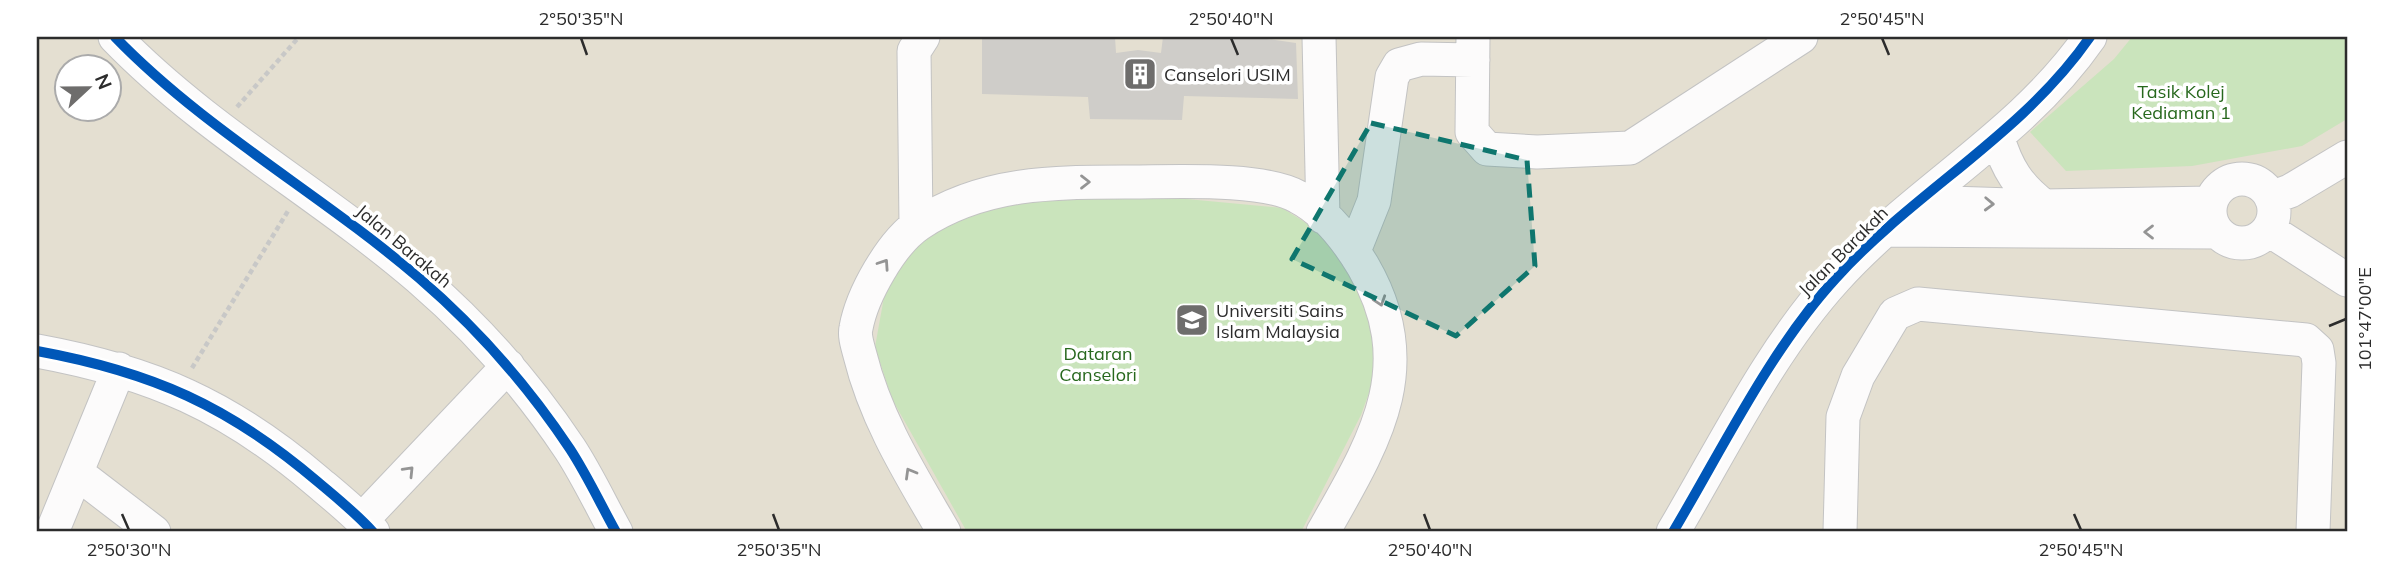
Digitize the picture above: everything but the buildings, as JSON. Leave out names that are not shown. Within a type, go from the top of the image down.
[{"type":"street","name":"Jalan Barakah","points":[[115,37],[143,66],[420,279],[509,366],[570,450],[617,532]]},
{"type":"street","points":[[916,225],[915,51],[923,37]]},
{"type":"street","points":[[1319,37],[1323,217]]},
{"type":"street","points":[[1354,251],[1374,201],[1392,77],[1399,65],[1473,48],[1472,132],[1487,149],[1498,152],[1603,150],[1630,148],[1640,143],[1801,37]]},
{"type":"street","name":"Jalan Barakah","points":[[1673,532],[1800,320],[1838,276],[1885,230],[1998,138],[2076,57],[2090,37]]},
{"type":"street","points":[[1998,138],[2012,176],[2023,190],[2044,206]]},
{"type":"street","points":[[1920,202],[2044,206],[2214,217],[2234,242],[2244,244],[2253,242],[2270,214],[2290,191],[2347,157]]},
{"type":"street","points":[[2214,217],[2220,188],[2235,180],[2252,181],[2270,214],[2347,280]]},
{"type":"street","points":[[944,532],[893,443],[867,385],[855,331],[865,294],[888,258],[916,225],[951,206],[982,194],[1041,182],[1181,182],[1273,188],[1298,196],[1323,217],[1354,251],[1375,287],[1389,330],[1392,360],[1388,399],[1367,455],[1323,532]]},
{"type":"street","points":[[1885,230],[2214,217]]},
{"type":"street","points":[[1840,532],[1843,417],[1847,400],[1895,314],[1918,304],[2305,340],[2317,350],[2319,363],[2313,532]]},
{"type":"street","points":[[37,351],[97,362],[179,390],[243,425],[281,451],[368,526],[509,366]]},
{"type":"street","points":[[52,532],[120,369]]},
{"type":"street","points":[[77,473],[154,532]]},
{"type":"path","points":[[220,127],[299,37]]},
{"type":"path","points":[[179,390],[303,187]]},
{"type":"highlighted area","points":[[1371,123],[1527,160],[1535,266],[1456,336],[1292,259]]},
{"type":"shaded area","name":"Universiti Sains Islam Malaysia","points":[[37,37],[2347,37],[2347,532],[37,532]]},
{"type":"green space","name":"Tasik Kolej Kediaman 1","points":[[2132,37],[2343,37],[2347,40],[2347,119],[2302,146],[2192,166],[2066,171],[2030,132],[2114,59]]},
{"type":"green space","name":"Dataran Canselori","points":[[1144,195],[1282,208],[1316,229],[1346,261],[1378,337],[1374,379],[1361,415],[1301,532],[967,532],[892,399],[875,347],[884,297],[901,261],[926,228],[972,204]]},
{"type":"cycle path","points":[[115,37],[187,102],[381,247],[461,317],[500,358],[554,426],[582,469],[616,532]]},
{"type":"cycle path","points":[[1673,532],[1748,400],[1812,306],[1836,278],[1899,217],[2033,104],[2063,72],[2090,37]]},
{"type":"cycle path","points":[[37,351],[117,370],[153,382],[220,413],[285,455],[347,506],[373,532]]},
{"type":"place","name":"Canselori USIM","points":[[1140,74]]},
{"type":"place","name":"Universiti Sains Islam Malaysia","points":[[1192,320]]}]
